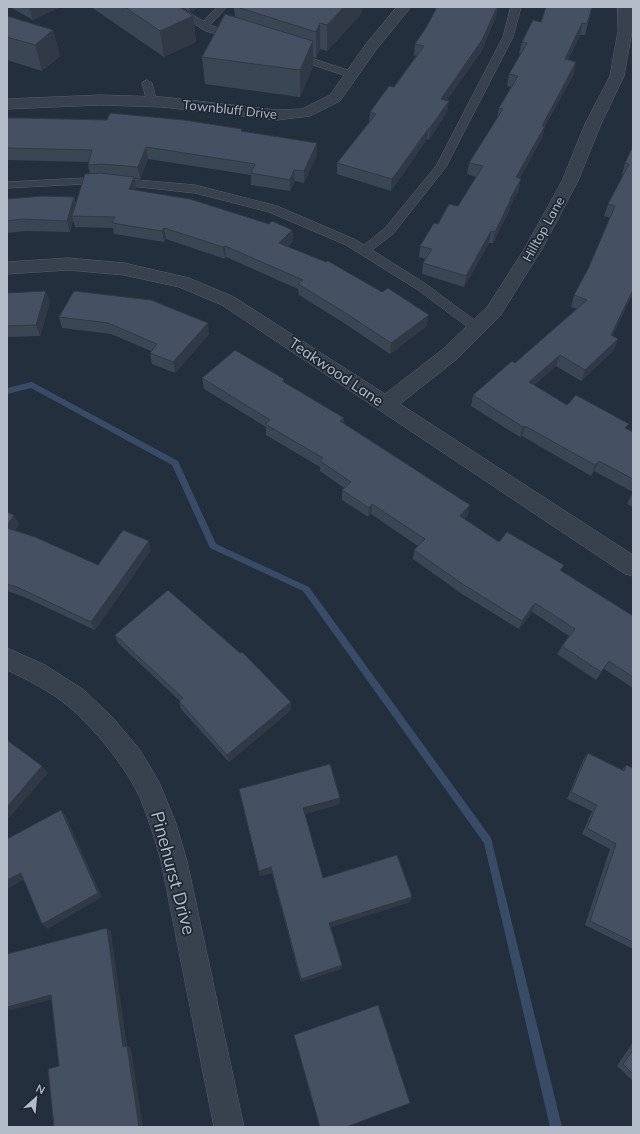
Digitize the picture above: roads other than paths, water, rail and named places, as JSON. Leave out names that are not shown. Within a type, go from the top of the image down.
[{"type":"street","name":"Townbluff Drive","points":[[7,104],[100,100],[216,106],[277,114],[305,113],[335,98],[353,75],[371,47],[404,7]]},
{"type":"street","name":"Hilltop Lane","points":[[385,405],[450,354],[494,311],[532,250],[570,181],[593,124],[617,76],[625,31],[625,7]]},
{"type":"street","name":"Teakwood Lane","points":[[7,268],[68,264],[124,269],[183,282],[228,301],[633,567]]},
{"type":"street","name":"Pinehurst Drive","points":[[7,659],[37,674],[76,698],[105,727],[131,758],[150,791],[162,821],[174,861],[229,1127]]},
{"type":"lane","points":[[172,7],[204,26],[247,41]]},
{"type":"lane","points":[[204,26],[222,7]]},
{"type":"lane","points":[[364,251],[389,232],[441,166],[508,37],[516,7]]},
{"type":"lane","points":[[285,53],[353,75]]},
{"type":"lane","points":[[147,83],[152,102]]},
{"type":"lane","points":[[7,185],[103,180],[195,189],[272,209],[350,242],[422,288],[477,328]]},
{"type":"waterway","points":[[7,391],[32,385],[175,463],[213,546],[306,589],[488,841],[556,1127]]}]
